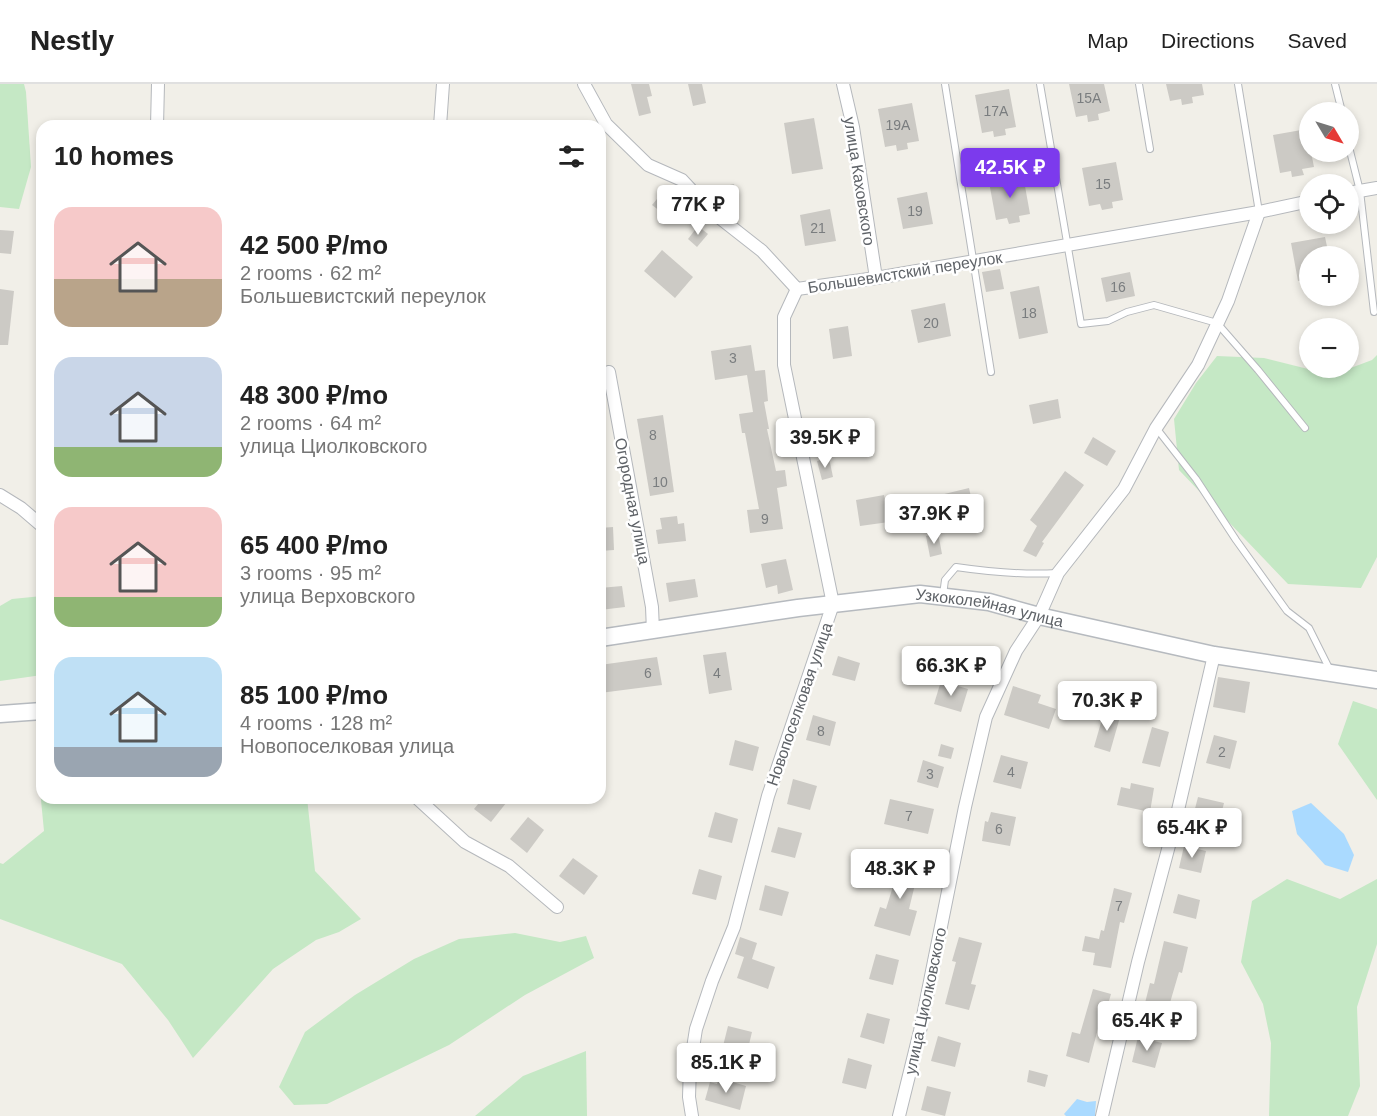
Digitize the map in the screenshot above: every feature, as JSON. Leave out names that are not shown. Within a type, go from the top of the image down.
[{"type":"street","points":[[157,120],[158,84]]},
{"type":"street","points":[[440,120],[443,84]]},
{"type":"street","name":"Большевистский переулок","points":[[584,84],[604,120]]},
{"type":"street","name":"улица Каховского","points":[[843,84],[876,278]]},
{"type":"street","name":"Большевистский переулок","points":[[606,124],[648,165],[682,180],[711,211],[762,251],[796,289],[876,278],[1299,203]]},
{"type":"street","points":[[1359,191],[1377,188]]},
{"type":"street","name":"улица Циолковского","points":[[899,1116],[920,1031],[965,807],[986,717],[1016,651],[1039,616],[1058,573],[1124,489],[1156,428],[1198,365],[1228,301],[1259,212]]},
{"type":"street","name":"Новопоселковая улица","points":[[692,1116],[689,1097],[696,1029],[734,927],[768,796],[833,604],[784,365],[784,317],[796,289]]},
{"type":"street","name":"Огородная улица","points":[[609,372],[652,606],[653,631]]},
{"type":"street","points":[[0,495],[36,521]]},
{"type":"street","name":"Узкоколейная улица","points":[[606,637],[833,604],[920,594],[989,602],[1039,616],[1214,655],[1377,680]]},
{"type":"street","points":[[1102,1116],[1214,655]]},
{"type":"street","points":[[0,714],[36,711]]},
{"type":"street","points":[[424,804],[465,842],[509,866],[557,907]]},
{"type":"lane","points":[[945,84],[991,372]]},
{"type":"lane","points":[[1040,84],[1081,324],[1108,321],[1127,312],[1154,305],[1217,323],[1305,428]]},
{"type":"lane","points":[[1139,84],[1150,149]]},
{"type":"lane","points":[[1238,84],[1259,212]]},
{"type":"lane","points":[[1335,84],[1339,102]]},
{"type":"lane","points":[[1359,222],[1374,312]]},
{"type":"lane","points":[[1156,428],[1196,479],[1287,611],[1309,628],[1332,673]]},
{"type":"lane","points":[[943,597],[945,580],[956,567],[1020,574],[1058,573]]},
{"type":"green space","points":[[0,84],[24,84],[26,92],[31,167],[19,209],[0,207]]},
{"type":"green space","points":[[1377,355],[1377,557],[1361,588],[1288,584],[1179,470],[1174,419],[1196,383],[1217,356],[1264,358],[1299,367],[1299,378],[1359,378],[1359,365],[1372,360]]},
{"type":"green space","points":[[36,597],[36,676],[0,681],[0,606],[12,599]]},
{"type":"green space","points":[[1353,701],[1377,709],[1377,800],[1338,744]]},
{"type":"green space","points":[[41,804],[308,804],[315,871],[361,919],[339,932],[316,940],[273,969],[193,1058],[168,1020],[122,964],[0,919],[0,863],[3,864],[44,831]]},
{"type":"green space","points":[[1287,879],[1340,899],[1377,879],[1377,944],[1357,1007],[1360,1086],[1348,1116],[1269,1116],[1271,1043],[1263,1004],[1241,962],[1252,901]]},
{"type":"green space","points":[[515,933],[560,942],[586,936],[594,958],[525,995],[449,1045],[327,1104],[294,1105],[279,1087],[305,1032],[355,995],[414,959],[459,939]]},
{"type":"green space","points":[[586,1051],[587,1116],[475,1116],[523,1076]]},
{"type":"water","points":[[1311,803],[1344,834],[1354,855],[1348,872],[1325,865],[1297,834],[1292,811]]},
{"type":"water","points":[[1077,1099],[1087,1102],[1096,1101],[1095,1116],[1066,1116],[1064,1114]]},
{"type":"building","points":[[631,84],[649,84],[652,96],[647,97],[651,113],[639,116]]},
{"type":"building","points":[[688,84],[702,84],[706,103],[693,106]]},
{"type":"building","points":[[1069,84],[1104,84],[1110,111],[1098,114],[1099,120],[1088,122],[1087,115],[1076,117]]},
{"type":"building","points":[[1166,84],[1202,84],[1204,95],[1192,97],[1193,103],[1182,105],[1181,99],[1170,101]]},
{"type":"building","points":[[1009,89],[1016,127],[1005,129],[1006,135],[994,137],[993,131],[982,133],[975,95]]},
{"type":"building","points":[[912,103],[919,141],[907,143],[908,149],[897,151],[896,145],[885,147],[878,109]]},
{"type":"building","points":[[814,118],[823,169],[792,174],[784,123]]},
{"type":"building","points":[[1299,130],[1299,162],[1313,162],[1314,167],[1302,169],[1304,174],[1299,176],[1292,177],[1291,171],[1280,173],[1273,135]]},
{"type":"building","points":[[1116,162],[1123,200],[1112,202],[1113,208],[1102,210],[1100,204],[1089,206],[1082,168]]},
{"type":"building","points":[[1023,175],[1030,214],[1019,216],[1020,222],[1009,224],[1007,218],[996,220],[989,182]]},
{"type":"building","points":[[734,184],[737,197],[725,201],[721,187]]},
{"type":"building","points":[[927,192],[933,224],[903,229],[897,198]]},
{"type":"building","points":[[662,193],[678,207],[669,218],[652,205]]},
{"type":"building","points":[[830,209],[836,241],[805,246],[800,215]]},
{"type":"building","points":[[698,226],[708,234],[697,247],[688,239]]},
{"type":"building","points":[[0,230],[14,231],[11,254],[0,253]]},
{"type":"building","points":[[1325,237],[1327,246],[1299,246],[1299,281],[1298,281],[1291,243]]},
{"type":"building","points":[[662,250],[693,277],[675,298],[644,271]]},
{"type":"building","points":[[1000,269],[1004,289],[986,292],[982,272]]},
{"type":"building","points":[[1130,272],[1135,296],[1106,302],[1101,278]]},
{"type":"building","points":[[1039,286],[1048,333],[1019,339],[1010,292]]},
{"type":"building","points":[[0,289],[14,291],[8,345],[0,345]]},
{"type":"building","points":[[945,303],[951,336],[918,343],[911,310]]},
{"type":"building","points":[[848,326],[852,356],[833,359],[829,329]]},
{"type":"building","points":[[751,345],[755,371],[765,370],[768,401],[764,402],[769,429],[767,429],[776,471],[785,470],[787,486],[777,488],[783,529],[750,533],[747,510],[759,509],[745,433],[742,433],[739,414],[753,412],[747,375],[715,380],[711,351]]},
{"type":"building","points":[[1058,399],[1061,418],[1033,424],[1029,405]]},
{"type":"building","points":[[663,415],[674,492],[650,496],[637,419]]},
{"type":"building","points":[[1093,437],[1116,451],[1107,466],[1084,453]]},
{"type":"building","points":[[829,458],[833,477],[822,480],[817,461]]},
{"type":"building","points":[[1065,471],[1084,485],[1042,542],[1044,543],[1036,557],[1023,551],[1037,526],[1030,520]]},
{"type":"building","points":[[969,488],[976,519],[939,528],[932,497]]},
{"type":"building","points":[[884,495],[889,522],[860,526],[856,500]]},
{"type":"building","points":[[677,516],[678,524],[684,523],[686,541],[658,544],[656,530],[662,529],[660,518]]},
{"type":"building","points":[[613,527],[614,550],[606,551],[606,528]]},
{"type":"building","points":[[938,533],[942,554],[930,557],[926,536]]},
{"type":"building","points":[[786,559],[793,590],[778,594],[777,585],[766,588],[761,564]]},
{"type":"building","points":[[695,579],[698,597],[669,602],[666,583]]},
{"type":"building","points":[[622,586],[625,607],[606,609],[606,587]]},
{"type":"building","points":[[726,652],[732,690],[709,694],[703,655]]},
{"type":"building","points":[[838,656],[860,663],[855,681],[832,675]]},
{"type":"building","points":[[657,657],[662,685],[606,692],[606,664]]},
{"type":"building","points":[[1218,677],[1250,682],[1245,713],[1213,707]]},
{"type":"building","points":[[941,681],[968,689],[961,712],[934,704]]},
{"type":"building","points":[[1013,686],[1041,695],[1038,703],[1056,709],[1049,729],[1004,715]]},
{"type":"building","points":[[1104,712],[1120,717],[1110,752],[1094,747]]},
{"type":"building","points":[[813,715],[836,722],[830,746],[806,740]]},
{"type":"building","points":[[1152,727],[1169,732],[1160,767],[1142,763]]},
{"type":"building","points":[[1214,735],[1237,741],[1230,769],[1206,763]]},
{"type":"building","points":[[735,740],[759,747],[753,771],[729,765]]},
{"type":"building","points":[[941,744],[954,748],[951,759],[938,756]]},
{"type":"building","points":[[1001,755],[1028,762],[1021,789],[993,782]]},
{"type":"building","points":[[923,760],[944,767],[938,788],[917,782]]},
{"type":"building","points":[[793,779],[817,786],[810,810],[787,804]]},
{"type":"building","points":[[1131,783],[1154,788],[1150,812],[1117,805],[1121,787],[1130,789]]},
{"type":"building","points":[[1198,797],[1224,803],[1217,830],[1191,824]]},
{"type":"building","points":[[890,799],[934,809],[928,834],[884,824]]},
{"type":"building","points":[[478,804],[505,804],[491,822],[474,809]]},
{"type":"building","points":[[715,812],[738,819],[732,843],[708,837]]},
{"type":"building","points":[[991,812],[1016,817],[1010,846],[982,841],[985,821],[988,822]]},
{"type":"building","points":[[528,817],[544,830],[527,853],[510,839]]},
{"type":"building","points":[[778,827],[802,833],[795,858],[771,852]]},
{"type":"building","points":[[1184,846],[1206,851],[1201,873],[1179,868]]},
{"type":"building","points":[[573,858],[598,876],[584,895],[559,876]]},
{"type":"building","points":[[897,858],[920,864],[909,909],[917,911],[910,936],[874,926],[880,907],[886,909],[894,883],[890,882]]},
{"type":"building","points":[[699,869],[722,876],[716,900],[692,894]]},
{"type":"building","points":[[765,885],[789,892],[782,916],[759,910]]},
{"type":"building","points":[[1114,888],[1132,893],[1124,923],[1120,922],[1111,968],[1093,965],[1095,953],[1082,951],[1085,936],[1099,939],[1101,930],[1104,931]]},
{"type":"building","points":[[1178,894],[1200,900],[1196,919],[1173,913]]},
{"type":"building","points":[[740,937],[757,943],[752,959],[775,967],[768,989],[737,978],[744,957],[735,954]]},
{"type":"building","points":[[959,937],[982,943],[971,984],[976,985],[969,1010],[945,1004],[956,962],[952,961]]},
{"type":"building","points":[[1164,941],[1188,947],[1182,973],[1179,972],[1167,1013],[1144,1007],[1150,983],[1154,984]]},
{"type":"building","points":[[876,954],[899,960],[893,985],[869,979]]},
{"type":"building","points":[[1093,989],[1111,994],[1104,1018],[1101,1017],[1089,1063],[1066,1056],[1072,1032],[1080,1034]]},
{"type":"building","points":[[867,1013],[890,1019],[884,1044],[860,1037]]},
{"type":"building","points":[[728,1026],[752,1032],[746,1057],[722,1050]]},
{"type":"building","points":[[938,1036],[961,1043],[955,1067],[931,1061]]},
{"type":"building","points":[[1138,1037],[1162,1043],[1155,1068],[1132,1062]]},
{"type":"building","points":[[848,1058],[872,1065],[866,1089],[842,1083]]},
{"type":"building","points":[[1029,1070],[1048,1075],[1045,1087],[1027,1082]]},
{"type":"building","points":[[719,1078],[746,1086],[740,1110],[705,1100],[710,1082],[717,1084]]},
{"type":"building","points":[[927,1086],[951,1092],[945,1116],[921,1110]]}]
